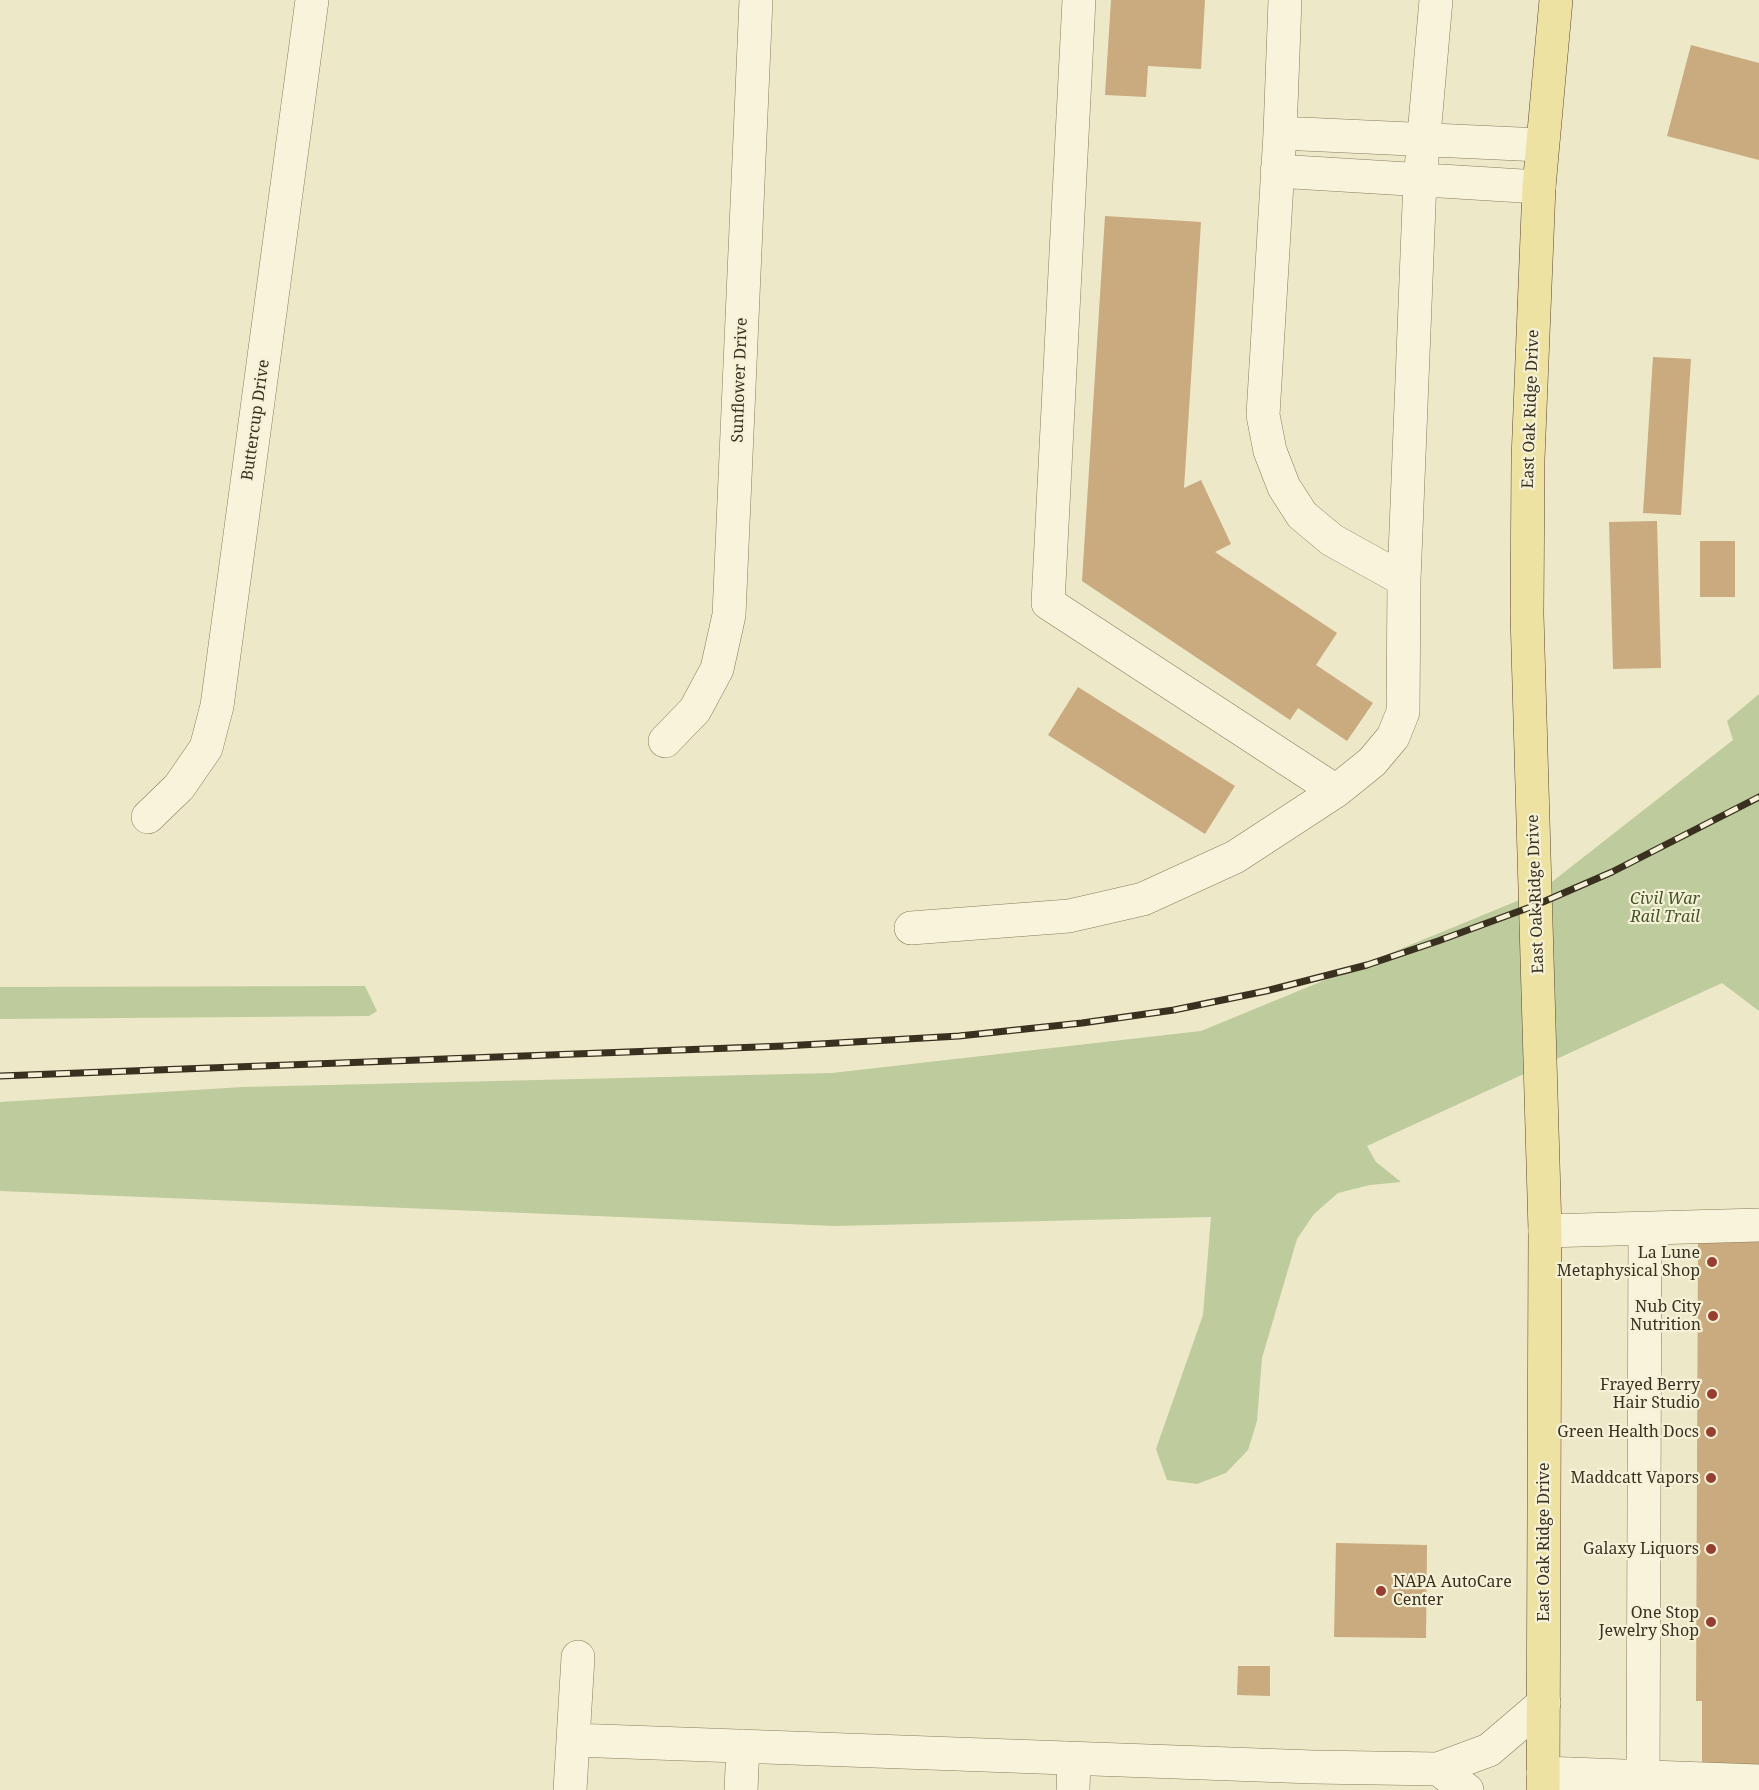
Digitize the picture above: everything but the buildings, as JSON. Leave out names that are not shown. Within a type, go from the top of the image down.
[{"type":"main road","name":"East Oak Ridge Drive","points":[[1543,1782],[1545,1231],[1527,615],[1528,459],[1541,145],[1556,0]]},
{"type":"street","name":"Buttercup Drive","points":[[148,817],[179,787],[206,748],[217,706],[312,0]]},
{"type":"street","name":"Sunflower Drive","points":[[664,741],[695,710],[717,669],[729,615],[756,0]]},
{"type":"street","points":[[1079,0],[1048,603],[1336,791]]},
{"type":"street","points":[[1285,0],[1280,133],[1263,414],[1269,451],[1284,486],[1302,515],[1332,540],[1404,580]]},
{"type":"street","points":[[911,928],[1069,916],[1143,899],[1235,857],[1336,791],[1372,762],[1393,737],[1403,712],[1404,580],[1420,180],[1436,0]]},
{"type":"street","points":[[1280,133],[1541,145]]},
{"type":"street","points":[[1277,171],[1539,187]]},
{"type":"street","points":[[1545,1231],[1759,1225]]},
{"type":"street","points":[[1643,1784],[1645,1229]]},
{"type":"street","points":[[570,1790],[578,1657]]},
{"type":"street","points":[[573,1740],[743,1746],[1074,1774],[1312,1767],[1438,1769],[1489,1750],[1544,1703]]},
{"type":"street","points":[[741,1790],[743,1746]]},
{"type":"street","points":[[1438,1769],[1467,1790]]},
{"type":"street","points":[[1543,1782],[1643,1784],[1759,1781]]},
{"type":"green space","name":"Civil War Rail Trail","points":[[1759,694],[1759,1011],[1722,983],[1367,1146],[1376,1162],[1401,1182],[1370,1185],[1338,1193],[1314,1214],[1297,1239],[1262,1358],[1257,1421],[1248,1450],[1226,1473],[1197,1484],[1167,1480],[1156,1449],[1203,1315],[1211,1217],[835,1226],[0,1191],[0,1102],[243,1087],[832,1073],[1201,1031],[1539,892],[1733,740],[1727,721]]},
{"type":"green space","points":[[365,986],[377,1011],[369,1016],[0,1019],[0,987]]},
{"type":"railway","points":[[0,1076],[784,1046],[959,1036],[1082,1023],[1174,1010],[1266,991],[1367,965],[1438,941],[1536,905],[1612,872],[1759,797]]},
{"type":"place","name":"La Lune Metaphysical Shop","points":[[1712,1262]]},
{"type":"place","name":"Nub City Nutrition","points":[[1713,1316]]},
{"type":"place","name":"Frayed Berry Hair Studio","points":[[1712,1394]]},
{"type":"place","name":"Green Health Docs","points":[[1711,1432]]},
{"type":"place","name":"Maddcatt Vapors","points":[[1711,1478]]},
{"type":"place","name":"Galaxy Liquors","points":[[1711,1549]]},
{"type":"place","name":"NAPA AutoCare Center","points":[[1381,1591]]},
{"type":"place","name":"One Stop Jewelry Shop","points":[[1711,1622]]}]
